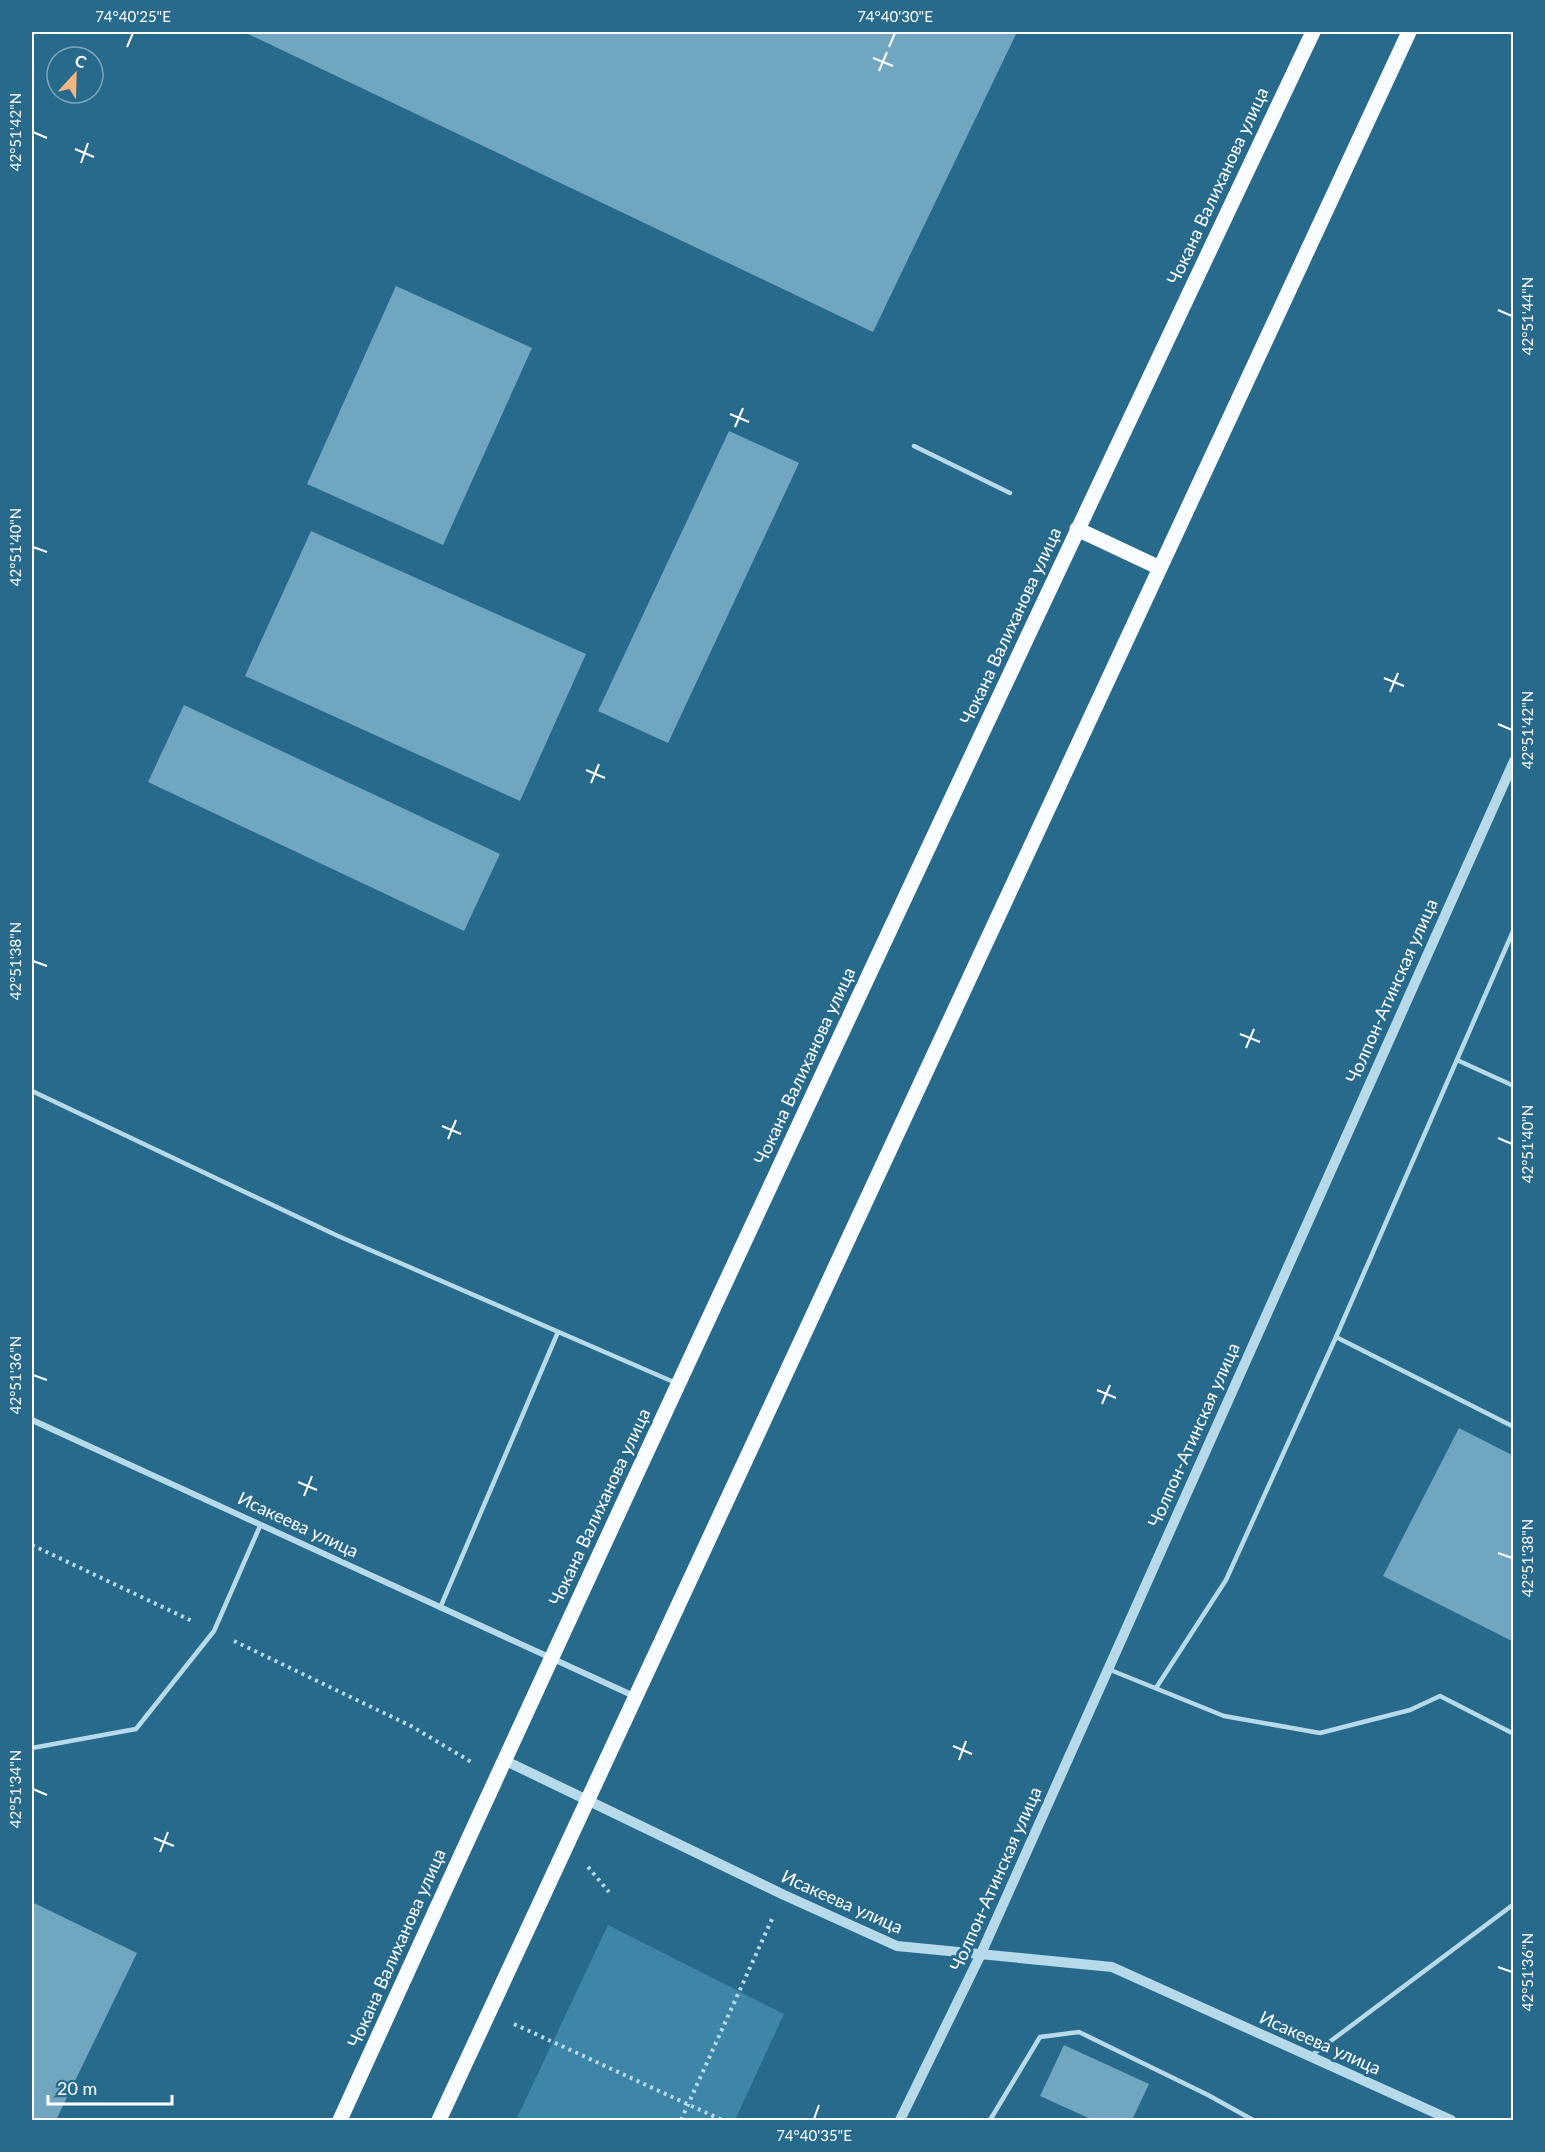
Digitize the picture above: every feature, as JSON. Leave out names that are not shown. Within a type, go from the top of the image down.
[{"type":"main road","name":"Чокана Валиханова улица","points":[[340,2121],[496,1777],[1077,529],[1313,32]]},
{"type":"main road","points":[[439,2121],[1409,32]]},
{"type":"main road","points":[[1077,529],[1160,568]]},
{"type":"street","name":"Чолпон-Атинская улица","points":[[900,2121],[980,1956],[1514,761]]},
{"type":"street","name":"Исакеева улица","points":[[32,1420],[636,1697]]},
{"type":"street","name":"Исакеева улица","points":[[504,1760],[783,1895],[897,1946],[980,1956],[1112,1967],[1450,2121]]},
{"type":"lane","points":[[914,446],[1010,493]]},
{"type":"lane","points":[[1156,1688],[1226,1580],[1336,1338],[1514,929]]},
{"type":"lane","points":[[1456,1060],[1514,1086]]},
{"type":"lane","points":[[32,1091],[338,1236],[679,1384]]},
{"type":"lane","points":[[440,1609],[558,1332]]},
{"type":"lane","points":[[1336,1338],[1514,1427]]},
{"type":"lane","points":[[32,1748],[136,1729],[214,1631],[260,1526]]},
{"type":"lane","points":[[1108,1669],[1224,1716],[1320,1733],[1410,1710],[1440,1696],[1514,1734]]},
{"type":"lane","points":[[1310,2057],[1514,1904]]},
{"type":"lane","points":[[990,2121],[1040,2037],[1078,2032],[1208,2095],[1253,2121]]},
{"type":"path","points":[[32,1545],[411,1726],[496,1777]]},
{"type":"path","points":[[568,1843],[609,1892]]},
{"type":"path","points":[[681,2121],[783,1895]]},
{"type":"path","points":[[489,2012],[722,2121]]},
{"type":"shaded area","points":[[608,1925],[784,2014],[735,2120],[516,2120]]},
{"type":"building","points":[[244,32],[1017,32],[873,332]]},
{"type":"building","points":[[396,286],[532,348],[443,545],[307,484]]},
{"type":"building","points":[[729,431],[799,463],[668,743],[598,711]]},
{"type":"building","points":[[311,531],[586,654],[520,801],[245,676]]},
{"type":"building","points":[[184,705],[500,854],[464,931],[148,782]]},
{"type":"building","points":[[1459,1428],[1514,1456],[1514,1642],[1383,1576]]},
{"type":"building","points":[[32,1902],[137,1953],[56,2120],[32,2120]]},
{"type":"building","points":[[1064,2045],[1149,2084],[1132,2120],[1093,2120],[1040,2096]]}]
